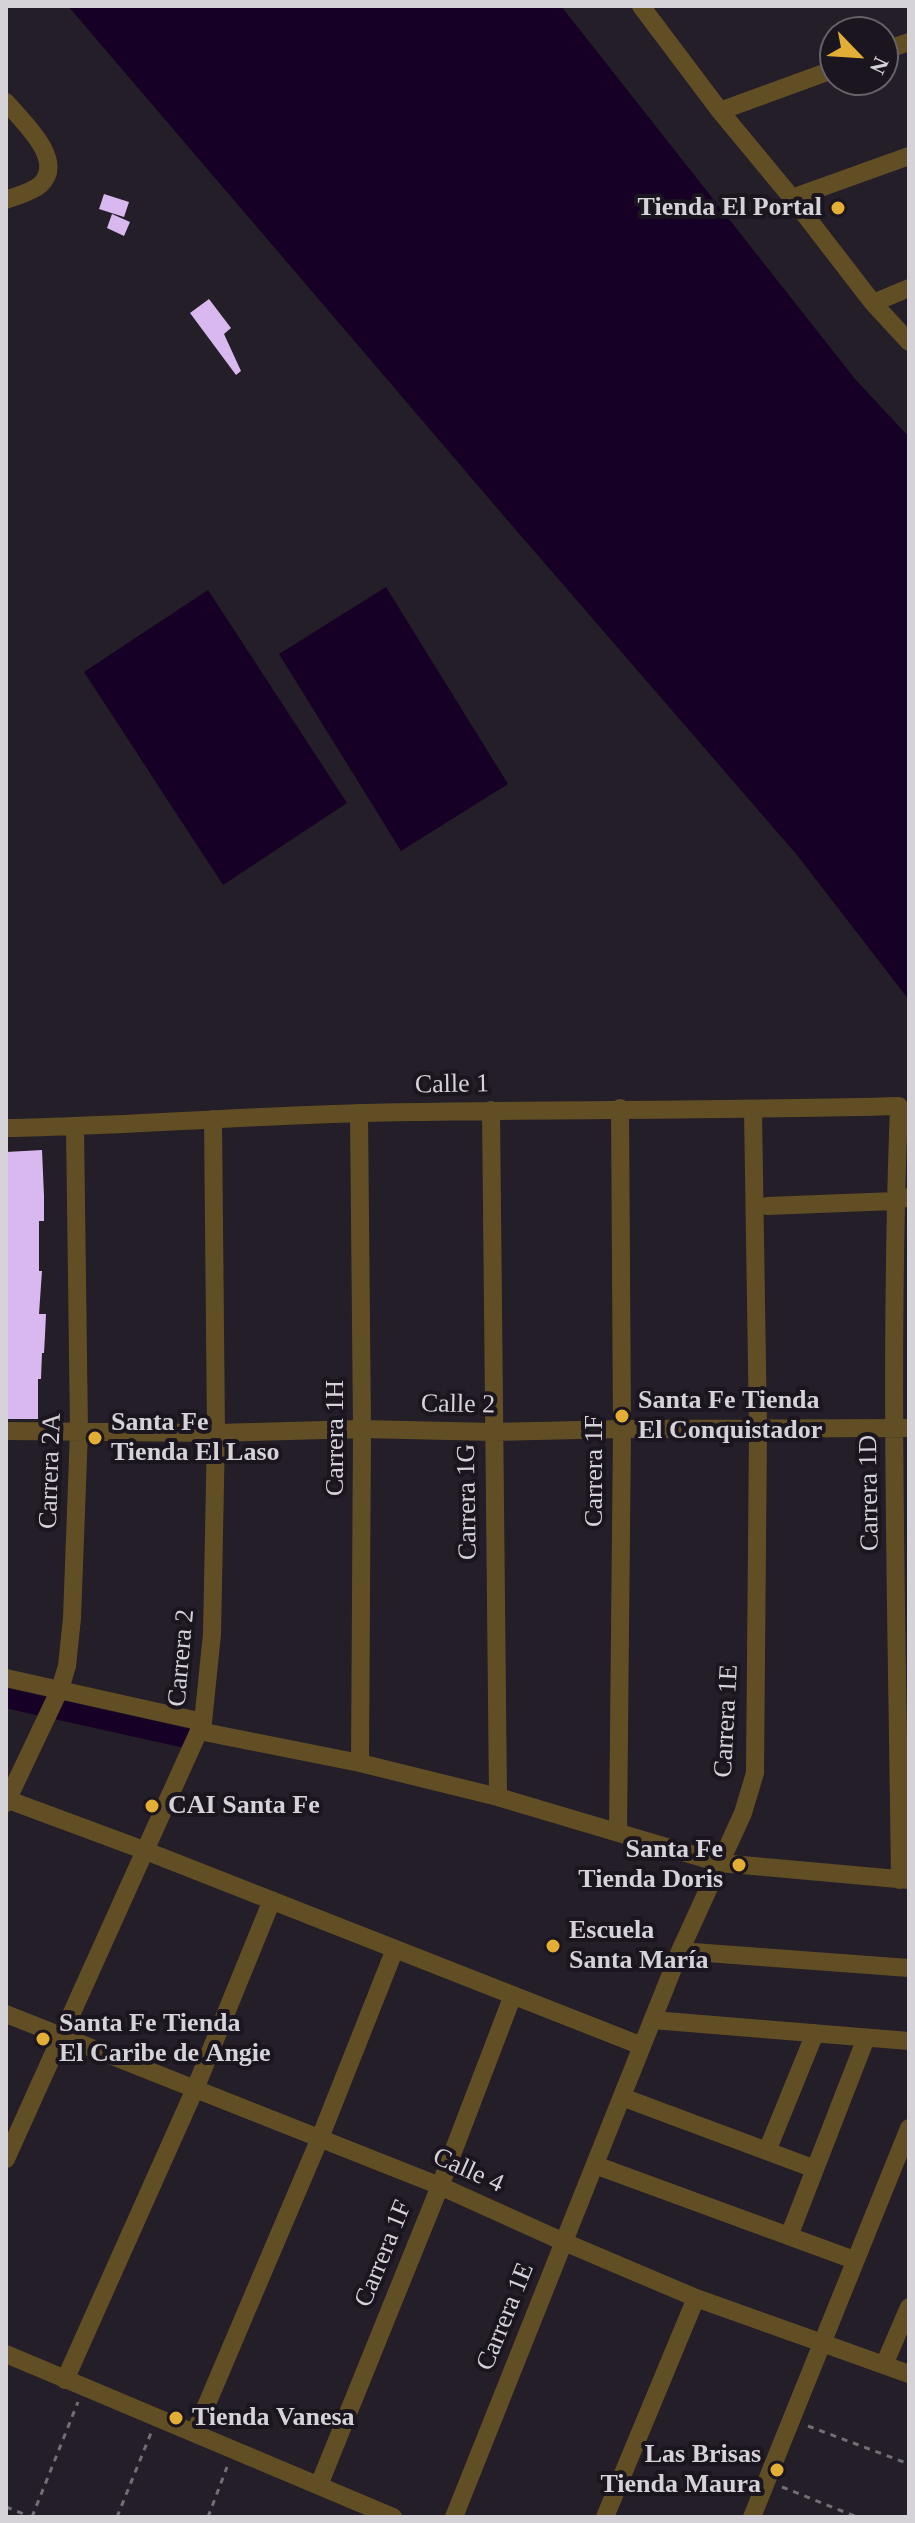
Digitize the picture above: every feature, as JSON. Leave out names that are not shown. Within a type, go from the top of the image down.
[{"type":"street","points":[[641,6],[873,303],[909,342]]},
{"type":"street","points":[[720,111],[819,75]]},
{"type":"street","points":[[6,102],[48,155],[49,171],[40,185],[6,200]]},
{"type":"street","points":[[792,198],[909,156]]},
{"type":"street","points":[[873,303],[909,288]]},
{"type":"street","name":"Calle 1","points":[[6,1128],[359,1113],[899,1106]]},
{"type":"street","name":"Carrera 1D","points":[[899,1106],[904,1880]]},
{"type":"street","name":"Carrera 1F","points":[[618,1833],[622,1429],[620,1108]]},
{"type":"street","name":"Carrera 1G","points":[[491,1110],[498,1797]]},
{"type":"street","name":"Carrera 1E","points":[[454,2517],[680,1951],[743,1813],[755,1773],[758,1430],[753,1110]]},
{"type":"street","name":"Carrera 1H","points":[[359,1113],[362,1429],[360,1763]]},
{"type":"street","name":"Carrera 2","points":[[6,2159],[199,1733],[212,1634],[216,1433],[213,1119]]},
{"type":"street","name":"Carrera 2A","points":[[7,1801],[58,1692],[67,1666],[72,1618],[79,1431],[75,1127]]},
{"type":"street","points":[[767,1206],[902,1199]]},
{"type":"street","name":"Calle 2","points":[[6,1431],[216,1433],[362,1429],[493,1432],[902,1428]]},
{"type":"street","points":[[6,1678],[199,1733],[360,1763],[498,1797],[720,1863],[904,1880]]},
{"type":"street","points":[[7,1801],[146,1851],[642,2046]]},
{"type":"street","points":[[65,2380],[195,2089],[272,1900]]},
{"type":"street","points":[[195,2432],[320,2138],[395,1949]]},
{"type":"street","points":[[680,1951],[909,1968]]},
{"type":"street","name":"Carrera 1F","points":[[319,2485],[440,2186],[513,1995]]},
{"type":"street","name":"Calle 4","points":[[6,2014],[440,2186],[696,2298],[909,2374]]},
{"type":"street","points":[[653,2020],[909,2041]]},
{"type":"street","points":[[767,2151],[815,2033]]},
{"type":"street","points":[[789,2236],[866,2038]]},
{"type":"street","points":[[622,2097],[815,2169]]},
{"type":"street","points":[[752,2517],[909,2128]]},
{"type":"street","points":[[595,2165],[854,2260]]},
{"type":"street","points":[[605,2517],[696,2298]]},
{"type":"street","points":[[884,2365],[909,2307]]},
{"type":"street","points":[[6,2354],[393,2517]]},
{"type":"path","points":[[6,2507],[32,2517],[84,2387]]},
{"type":"path","points":[[117,2517],[156,2418]]},
{"type":"path","points":[[790,2420],[909,2464]]},
{"type":"path","points":[[208,2517],[235,2449]]},
{"type":"path","points":[[766,2480],[857,2517]]},
{"type":"shaded area","points":[[68,6],[561,6],[855,379],[909,437],[909,1000],[797,855]]},
{"type":"shaded area","points":[[386,587],[508,784],[401,851],[279,654]]},
{"type":"shaded area","points":[[208,590],[347,803],[223,885],[84,672]]},
{"type":"building","points":[[104,194],[129,202],[124,217],[99,209]]},
{"type":"building","points":[[112,214],[130,222],[124,236],[107,228]]},
{"type":"building","points":[[209,299],[231,328],[224,334],[241,371],[236,375],[190,313]]},
{"type":"building","points":[[42,1150],[44,1221],[39,1221],[39,1271],[42,1271],[39,1314],[46,1314],[41,1379],[38,1379],[38,1419],[6,1419],[6,1152]]},
{"type":"waterway","points":[[6,1698],[190,1739]]},
{"type":"place","name":"Tienda El Portal","points":[[838,208]]},
{"type":"place","name":"Santa Fe Tienda El Conquistador","points":[[622,1416]]},
{"type":"place","name":"Santa Fe Tienda El Laso","points":[[95,1438]]},
{"type":"place","name":"CAI Santa Fe","points":[[152,1806]]},
{"type":"place","name":"Santa Fe Tienda Doris","points":[[739,1865]]},
{"type":"place","name":"Escuela Santa María","points":[[553,1946]]},
{"type":"place","name":"Santa Fe Tienda El Caribe de Angie","points":[[43,2039]]},
{"type":"place","name":"Tienda Vanesa","points":[[176,2418]]},
{"type":"place","name":"Las Brisas Tienda Maura","points":[[777,2470]]}]
